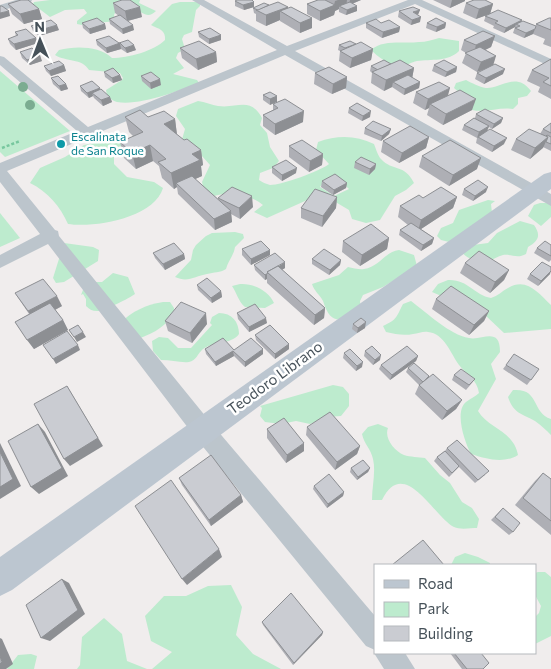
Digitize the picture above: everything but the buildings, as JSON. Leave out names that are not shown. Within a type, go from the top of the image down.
[{"type":"main road","name":"Teodoro Librano","points":[[0,578],[203,430],[545,191]]},
{"type":"street","points":[[0,8],[24,0]]},
{"type":"street","points":[[197,0],[545,191]]},
{"type":"street","points":[[0,168],[287,50],[415,0],[551,63]]},
{"type":"street","points":[[0,59],[87,133]]},
{"type":"street","points":[[0,172],[203,430],[374,636]]},
{"type":"street","points":[[0,262],[52,236]]},
{"type":"street","points":[[389,654],[401,669]]},
{"type":"green space","points":[[50,0],[140,0],[139,3],[156,11],[153,14],[147,15],[133,9],[116,11],[114,15],[115,21],[82,25],[77,24],[77,21],[87,13],[84,9],[65,10],[50,17],[33,4],[34,2]]},
{"type":"green space","points":[[200,2],[200,6],[196,10],[192,32],[184,35],[182,39],[185,49],[178,53],[176,58],[184,68],[173,74],[197,80],[199,83],[148,100],[126,103],[117,102],[107,96],[106,90],[122,80],[123,78],[120,73],[89,70],[78,62],[55,55],[59,50],[73,48],[94,49],[112,58],[148,51],[165,40],[163,32],[151,25],[172,4]]},
{"type":"green space","points":[[439,38],[459,41],[459,51],[450,57],[417,61],[401,66],[387,62],[371,50],[381,44],[422,42]]},
{"type":"green space","points":[[0,71],[70,131],[5,157],[0,152]]},
{"type":"green space","points":[[466,80],[486,88],[492,88],[509,82],[520,82],[531,91],[527,96],[518,98],[518,104],[513,109],[472,110],[467,99],[454,88],[456,83]]},
{"type":"green space","points":[[198,101],[218,106],[248,105],[253,107],[262,118],[260,125],[267,133],[270,147],[279,161],[273,168],[260,173],[259,180],[269,185],[310,174],[329,164],[316,150],[318,142],[346,137],[374,144],[378,154],[385,163],[402,170],[414,183],[395,196],[380,220],[366,223],[352,219],[349,210],[327,197],[314,197],[267,218],[254,212],[263,205],[252,198],[240,194],[214,196],[204,190],[202,182],[210,165],[193,146],[181,143],[185,129],[176,116],[178,109]],"holes":[[[340,181],[349,189],[334,196],[320,187],[323,183]]]},
{"type":"green space","points":[[111,140],[123,142],[123,150],[114,156],[114,164],[127,177],[154,182],[163,188],[148,207],[136,214],[108,222],[79,225],[68,224],[53,200],[30,183],[40,168],[65,157],[84,145]]},
{"type":"green space","points":[[488,200],[495,201],[491,204],[492,213],[449,242],[441,240],[437,236],[441,228],[453,223],[459,210]]},
{"type":"green space","points":[[551,203],[551,217],[541,226],[528,216],[534,205]]},
{"type":"green space","points":[[0,213],[20,238],[0,247]]},
{"type":"green space","points":[[520,221],[534,225],[538,232],[537,240],[528,247],[526,254],[517,256],[503,255],[481,261],[470,259],[462,252],[473,245],[488,243],[497,233]]},
{"type":"green space","points":[[235,232],[243,234],[244,238],[235,247],[226,269],[188,279],[175,277],[191,260],[196,245],[206,236],[212,233]]},
{"type":"green space","points":[[64,243],[93,247],[99,250],[98,261],[64,282],[56,283],[53,278]]},
{"type":"green space","points":[[399,250],[414,255],[417,266],[383,287],[363,295],[360,301],[361,313],[342,319],[333,318],[329,315],[312,284],[339,275],[348,267],[369,268],[390,253]]},
{"type":"green space","points":[[113,273],[128,277],[135,294],[104,309],[94,311],[89,309],[86,306],[86,299],[83,294],[81,295],[86,282],[102,282]]},
{"type":"green space","points":[[448,280],[455,280],[466,284],[480,294],[491,298],[515,285],[527,285],[537,291],[551,305],[551,329],[504,333],[485,315],[432,292],[438,284]]},
{"type":"green space","points":[[240,284],[250,285],[264,291],[274,303],[265,308],[245,307],[232,286]]},
{"type":"green space","points":[[411,301],[446,328],[462,336],[474,338],[489,336],[497,339],[500,352],[491,364],[496,379],[478,411],[488,422],[512,441],[518,455],[501,460],[471,454],[462,428],[461,413],[466,402],[479,393],[478,388],[459,365],[443,340],[434,333],[428,332],[406,335],[386,332],[383,326],[398,315],[403,304]]},
{"type":"green space","points":[[163,302],[170,302],[174,308],[174,314],[156,331],[132,341],[120,323],[140,309]]},
{"type":"green space","points":[[219,313],[231,316],[238,326],[239,334],[232,340],[203,349],[189,362],[161,360],[153,351],[152,341],[159,337],[168,338],[178,348],[191,348],[212,325],[210,323],[212,317]]},
{"type":"green space","points":[[333,385],[343,387],[349,394],[349,406],[341,416],[327,417],[310,424],[296,421],[281,424],[265,422],[260,416],[262,408],[260,406]]},
{"type":"green space","points":[[513,390],[522,390],[532,396],[540,411],[551,419],[551,435],[537,423],[512,407],[508,397]]},
{"type":"green space","points":[[378,424],[388,428],[387,436],[391,444],[400,453],[406,456],[425,458],[450,483],[462,502],[472,508],[479,519],[477,528],[462,529],[454,527],[419,493],[409,486],[400,484],[391,488],[382,500],[372,500],[374,464],[362,434],[368,427]]},
{"type":"green space","points":[[465,553],[478,557],[490,564],[452,564],[455,557]]},
{"type":"green space","points":[[545,572],[551,577],[551,636],[536,644],[536,616],[541,606],[536,597],[536,573]]},
{"type":"green space","points":[[231,585],[242,607],[236,635],[253,654],[281,669],[152,669],[172,652],[151,641],[145,616],[164,596],[186,596],[208,586]]},
{"type":"green space","points":[[104,618],[122,634],[127,661],[147,669],[77,669],[80,665],[82,637]]},
{"type":"green space","points":[[31,654],[37,656],[34,669],[7,669],[18,655]]},
{"type":"place","name":"Escalinata de San Roque","points":[[61,144]]}]
